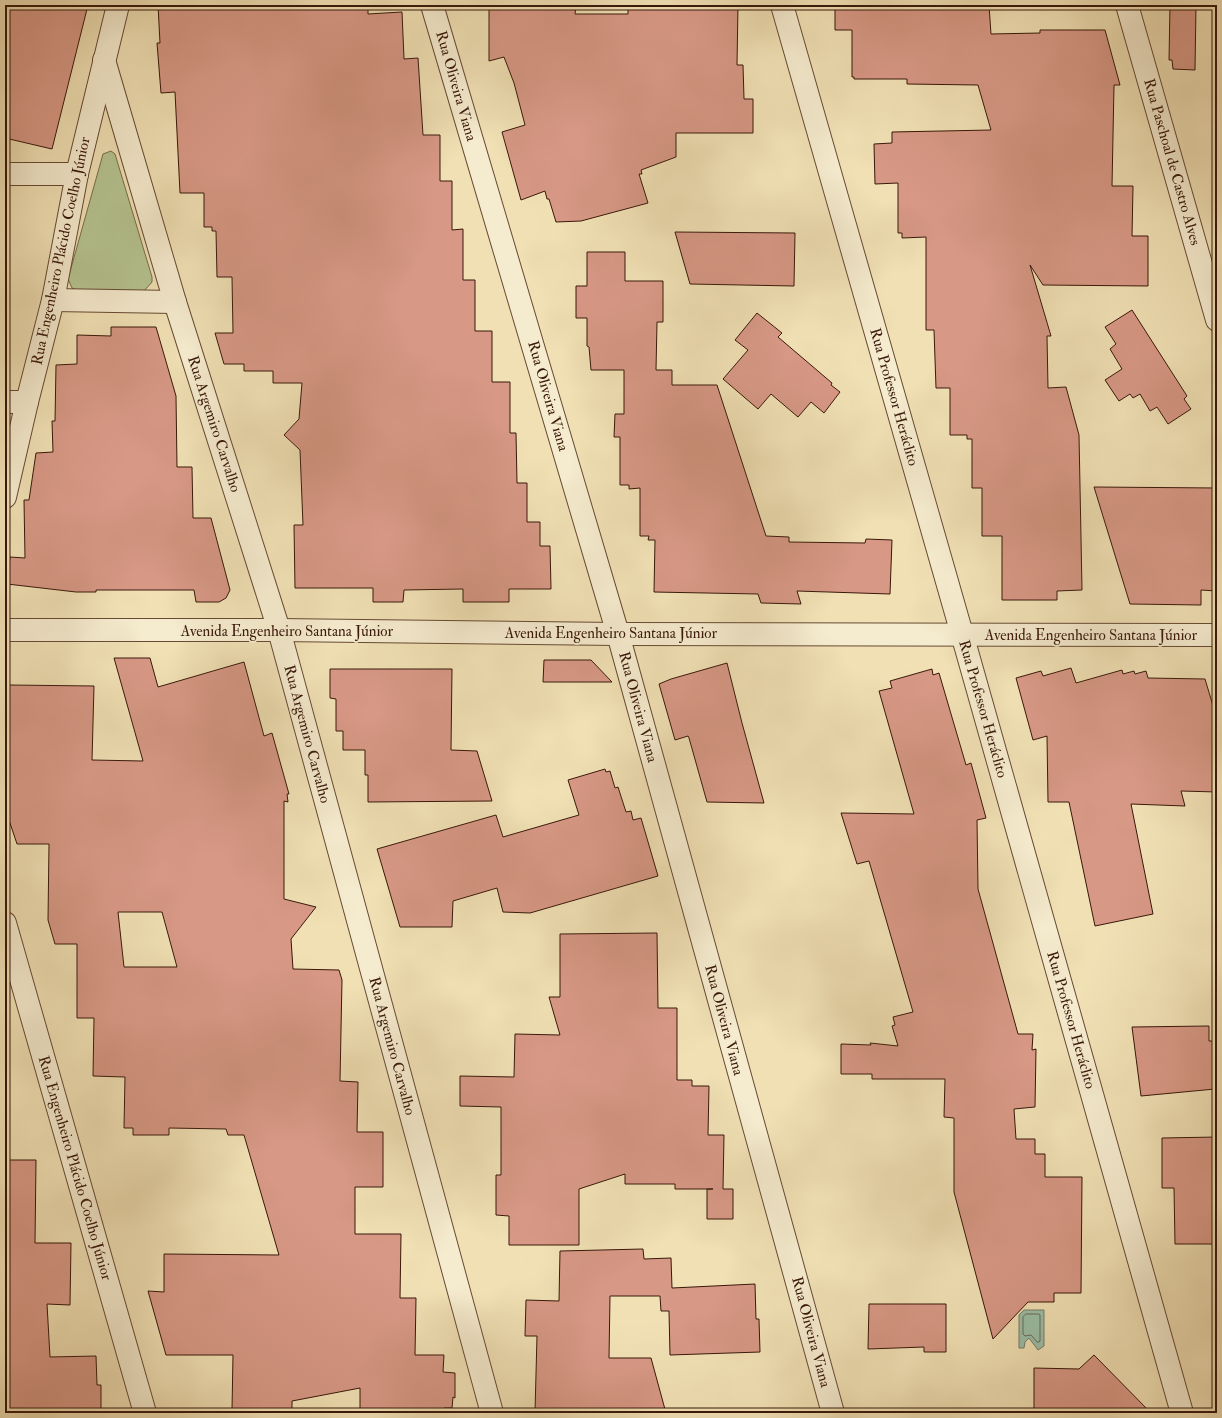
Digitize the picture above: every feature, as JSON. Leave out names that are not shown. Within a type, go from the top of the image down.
[{"type":"street","name":"Rua Engenheiro Plácido Coelho Júnior","points":[[5,497],[26,402],[53,300],[77,174],[118,5]]},
{"type":"street","name":"Rua Oliveira Viana","points":[[432,5],[618,634],[833,1413]]},
{"type":"street","name":"Rua Professor Heráclito","points":[[782,5],[962,634],[1182,1413]]},
{"type":"street","name":"Rua Paschoal de Castro Alves","points":[[1127,5],[1217,320]]},
{"type":"street","name":"Rua Argemiro Carvalho","points":[[104,60],[175,302],[279,630],[492,1413]]},
{"type":"street","points":[[5,174],[77,174]]},
{"type":"street","points":[[53,300],[175,302]]},
{"type":"street","points":[[5,402],[26,402]]},
{"type":"street","name":"Avenida Engenheiro Santana Júnior","points":[[5,630],[279,630],[618,634],[1217,635]]},
{"type":"street","name":"Rua Engenheiro Plácido Coelho Júnior","points":[[5,923],[145,1413]]},
{"type":"shaded area","points":[[111,151],[115,154],[152,277],[152,282],[144,291],[78,291],[72,288],[68,279],[103,154]]},
{"type":"water","points":[[1024,1310],[1044,1310],[1044,1346],[1038,1350],[1029,1338],[1025,1342],[1024,1348],[1019,1348],[1019,1315]]},
{"type":"building","points":[[5,5],[88,5],[52,149],[5,138]]},
{"type":"building","points":[[158,5],[368,5],[368,14],[402,12],[404,59],[418,58],[423,135],[440,135],[440,181],[452,181],[452,230],[463,229],[463,280],[475,280],[475,331],[492,331],[492,382],[510,382],[510,433],[516,433],[517,483],[527,483],[527,522],[540,522],[540,546],[550,546],[551,589],[509,589],[509,602],[463,602],[463,589],[404,590],[403,602],[373,602],[373,588],[295,588],[294,525],[303,525],[300,450],[284,435],[299,419],[302,383],[273,383],[273,371],[244,371],[244,364],[224,364],[215,333],[233,333],[232,277],[217,277],[216,231],[212,231],[212,227],[204,227],[204,193],[180,193],[175,92],[161,93],[157,43],[160,43]]},
{"type":"building","points":[[489,5],[576,5],[575,14],[628,14],[628,5],[738,5],[737,65],[743,65],[744,99],[753,99],[753,133],[676,133],[676,157],[641,170],[642,174],[639,174],[648,203],[581,221],[556,222],[545,191],[521,200],[502,132],[525,125],[514,83],[504,57],[489,61]]},
{"type":"building","points":[[835,5],[989,5],[991,34],[1040,33],[1040,30],[1105,30],[1120,85],[1114,85],[1112,186],[1133,186],[1132,236],[1148,236],[1148,286],[1043,285],[1030,265],[1051,336],[1047,336],[1048,388],[1066,387],[1079,435],[1082,590],[1057,591],[1057,600],[1002,600],[1002,536],[982,536],[982,488],[972,488],[972,439],[967,439],[967,435],[950,435],[950,388],[936,388],[934,330],[926,330],[926,237],[902,238],[902,233],[898,233],[898,183],[875,184],[874,144],[892,143],[892,132],[991,130],[978,85],[907,84],[907,79],[854,79],[854,77],[852,77],[852,30],[835,30]]},
{"type":"building","points":[[1170,5],[1196,5],[1195,70],[1173,69],[1172,60],[1169,60]]},
{"type":"building","points":[[675,232],[795,233],[794,286],[690,284]]},
{"type":"building","points":[[587,252],[625,252],[625,281],[663,281],[663,322],[657,322],[656,370],[672,370],[672,385],[717,385],[766,536],[789,537],[789,542],[865,543],[866,539],[892,540],[890,594],[797,591],[801,604],[761,603],[758,594],[654,592],[655,540],[648,540],[649,536],[640,536],[640,488],[629,489],[629,485],[620,485],[620,437],[614,437],[615,414],[624,414],[624,370],[591,370],[589,347],[587,346],[587,318],[576,318],[576,286],[587,286]]},
{"type":"building","points":[[1132,310],[1187,396],[1184,399],[1191,409],[1168,424],[1157,407],[1150,411],[1140,394],[1133,398],[1130,394],[1119,401],[1105,380],[1122,369],[1110,349],[1116,344],[1105,327]]},
{"type":"building","points":[[757,313],[782,333],[778,337],[832,383],[831,385],[840,392],[824,413],[811,402],[798,417],[771,394],[758,409],[723,379],[748,350],[735,340]]},
{"type":"building","points":[[111,327],[156,327],[176,396],[177,467],[192,467],[193,518],[211,518],[230,590],[226,598],[219,602],[196,602],[194,590],[96,590],[96,592],[76,592],[7,584],[10,557],[25,558],[24,500],[29,500],[36,453],[53,452],[52,421],[55,421],[56,365],[77,364],[77,335],[111,336]]},
{"type":"building","points":[[1094,487],[1217,488],[1217,591],[1201,590],[1201,605],[1130,604]]},
{"type":"building","points":[[114,658],[150,658],[158,687],[244,662],[264,736],[272,733],[289,794],[287,794],[288,802],[284,801],[284,899],[316,907],[291,939],[293,969],[339,970],[342,980],[340,1081],[358,1082],[357,1132],[383,1132],[383,1187],[355,1187],[355,1234],[401,1234],[400,1298],[416,1298],[415,1355],[444,1355],[443,1372],[455,1373],[455,1398],[453,1397],[452,1408],[444,1408],[444,1411],[429,1410],[429,1413],[360,1413],[360,1388],[292,1401],[292,1411],[232,1410],[233,1355],[166,1355],[148,1291],[164,1292],[164,1254],[279,1255],[244,1135],[228,1135],[226,1129],[169,1128],[169,1135],[133,1135],[133,1128],[124,1128],[125,1077],[93,1076],[94,1018],[77,1018],[77,944],[55,944],[48,920],[49,844],[17,844],[5,808],[5,801],[7,801],[9,685],[94,686],[92,760],[143,761]],"holes":[[[118,912],[162,912],[177,967],[124,967]]]},
{"type":"building","points":[[544,660],[591,660],[612,682],[543,682]]},
{"type":"building","points":[[727,663],[764,803],[707,802],[689,738],[688,736],[675,740],[659,684],[671,679]]},
{"type":"building","points":[[1071,668],[1076,683],[1122,670],[1123,674],[1134,671],[1135,674],[1146,671],[1148,678],[1205,679],[1217,719],[1217,792],[1181,791],[1185,806],[1131,804],[1153,914],[1095,926],[1069,802],[1048,802],[1047,736],[1033,740],[1016,678],[1041,671],[1043,676]]},
{"type":"building","points":[[330,669],[452,669],[451,750],[477,751],[492,801],[368,802],[368,775],[365,775],[365,750],[343,750],[343,731],[336,731],[336,699],[330,698]]},
{"type":"building","points":[[932,669],[933,675],[939,673],[966,765],[971,763],[986,818],[977,820],[978,889],[1018,1034],[1033,1034],[1032,1050],[1036,1049],[1035,1107],[1014,1109],[1016,1139],[1035,1139],[1035,1154],[1045,1154],[1045,1177],[1082,1177],[1081,1293],[1054,1293],[1054,1302],[1028,1302],[993,1339],[954,1192],[954,1118],[944,1117],[945,1079],[872,1079],[872,1074],[841,1074],[841,1044],[871,1045],[870,1043],[898,1046],[892,1026],[895,1025],[893,1017],[913,1012],[869,861],[857,864],[841,813],[914,814],[879,691],[892,688],[890,681]]},
{"type":"building","points":[[605,769],[606,772],[610,771],[615,788],[618,787],[626,812],[631,811],[633,820],[641,818],[658,876],[530,913],[503,912],[497,888],[453,901],[452,927],[400,927],[377,849],[496,815],[503,837],[579,815],[568,780]]},
{"type":"building","points":[[657,933],[658,1008],[677,1008],[677,1080],[692,1080],[692,1086],[709,1086],[708,1135],[724,1135],[723,1189],[733,1189],[733,1219],[707,1219],[707,1189],[675,1189],[675,1184],[625,1184],[625,1174],[579,1189],[579,1245],[509,1245],[509,1216],[496,1215],[496,1175],[501,1175],[501,1107],[460,1106],[460,1076],[514,1077],[515,1034],[560,1035],[549,997],[560,997],[560,934]]},
{"type":"building","points":[[1209,1026],[1209,1041],[1215,1041],[1215,1089],[1141,1096],[1132,1027]]},
{"type":"building","points":[[1217,1137],[1217,1244],[1175,1244],[1174,1188],[1162,1188],[1162,1138]]},
{"type":"building","points":[[5,1160],[36,1160],[35,1243],[71,1243],[70,1305],[47,1304],[50,1357],[96,1356],[97,1385],[101,1385],[101,1413],[5,1413]]},
{"type":"building","points":[[643,1249],[644,1259],[671,1258],[672,1288],[755,1284],[756,1319],[759,1319],[760,1352],[670,1355],[669,1311],[661,1311],[660,1296],[610,1296],[609,1358],[651,1358],[666,1413],[535,1412],[537,1336],[525,1336],[526,1300],[559,1301],[560,1251]]},
{"type":"building","points":[[869,1304],[946,1304],[946,1352],[924,1352],[924,1347],[868,1349]]},
{"type":"building","points":[[1094,1355],[1151,1413],[1034,1413],[1034,1368],[1079,1369]]}]
